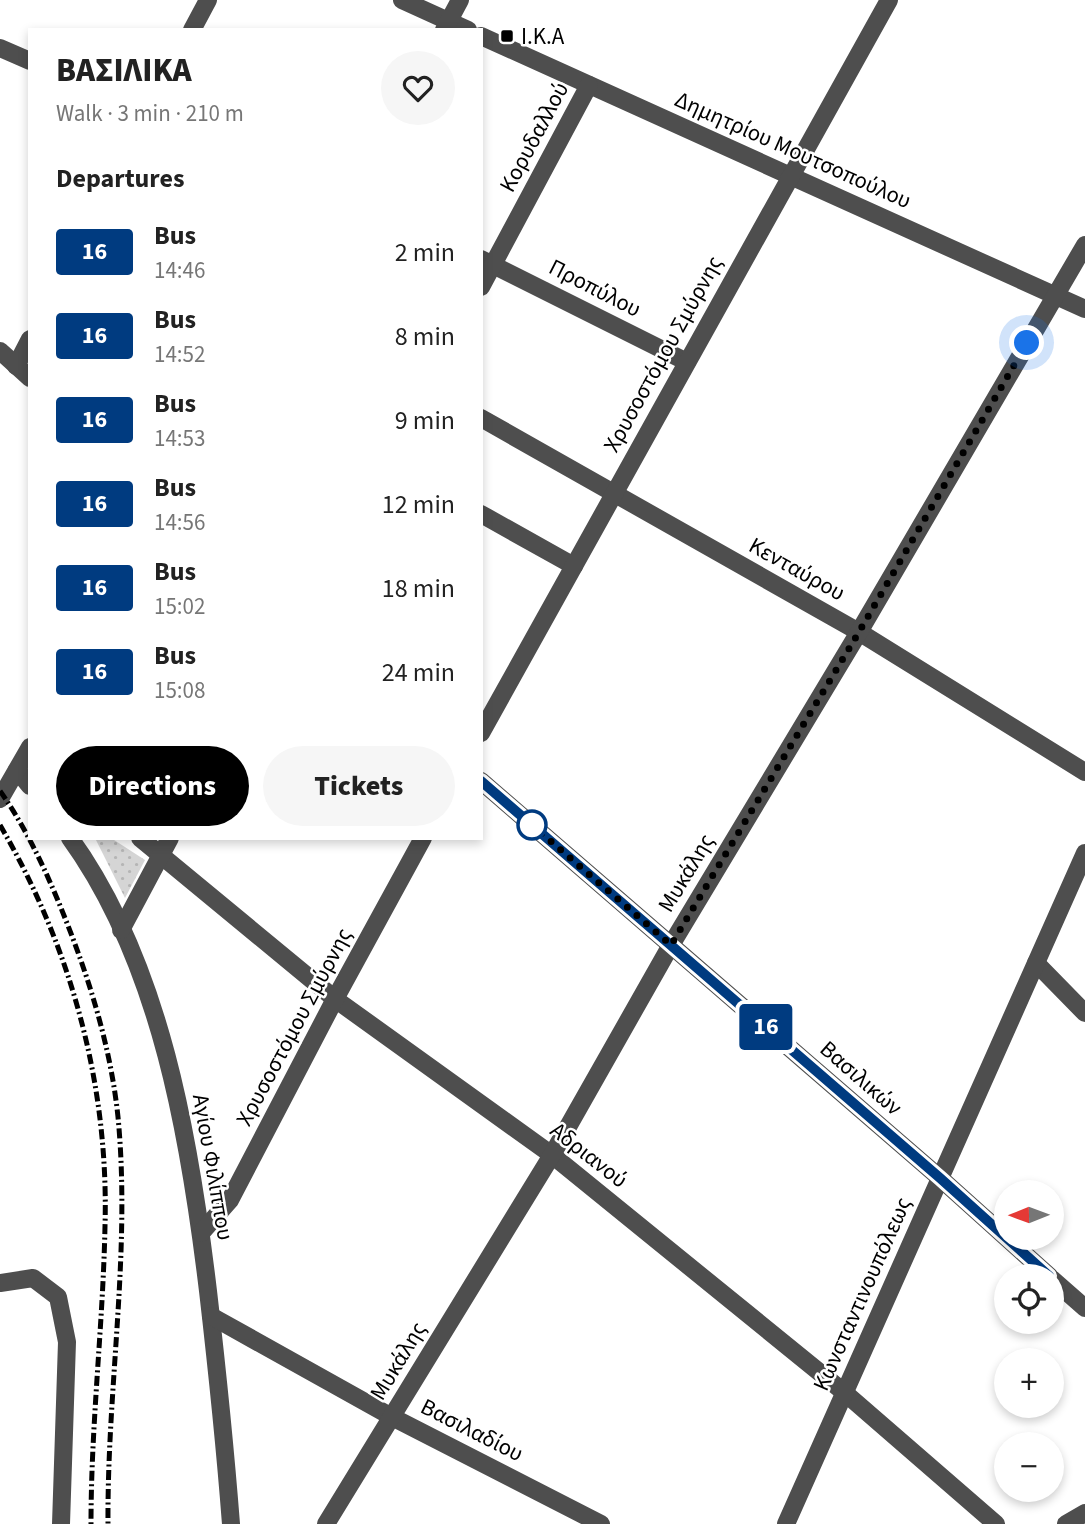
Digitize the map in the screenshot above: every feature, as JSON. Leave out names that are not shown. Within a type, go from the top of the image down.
[{"type":"street","points":[[193,28],[208,0]]},
{"type":"street","points":[[402,0],[447,25],[460,0]]},
{"type":"street","name":"Χρυσοστόμου Σμύρνης","points":[[483,729],[889,0]]},
{"type":"street","name":"Δημητρίου Μουτσοπούλου","points":[[483,37],[1085,309]]},
{"type":"street","points":[[0,48],[28,60]]},
{"type":"street","name":"Κορυδαλλού","points":[[483,280],[488,262],[589,85]]},
{"type":"street","name":"Μυκάλης","points":[[326,1524],[552,1155],[671,945],[859,632],[1085,245]]},
{"type":"street","name":"Προπύλου","points":[[488,262],[687,362]]},
{"type":"street","points":[[23,372],[28,349]]},
{"type":"street","points":[[0,351],[23,372]]},
{"type":"street","name":"Κενταύρου","points":[[483,419],[859,632],[1085,772]]},
{"type":"street","points":[[483,515],[574,566]]},
{"type":"street","points":[[0,799],[28,752]]},
{"type":"street","points":[[16,770],[28,784]]},
{"type":"street","name":"Βασιλικών","points":[[483,783],[1036,1264]]},
{"type":"street","name":"Αγίου Φιλίππου","points":[[71,840],[101,889],[121,930],[146,991],[173,1082],[201,1233],[231,1524]]},
{"type":"street","name":"Αδριανού","points":[[142,840],[335,999],[552,1155],[845,1393],[996,1524]]},
{"type":"street","points":[[121,930],[169,840]]},
{"type":"street","name":"Χρυσοστόμου Σμύρνης","points":[[201,1233],[230,1200],[422,840]]},
{"type":"street","name":"Κωνσταντινουπόλεως","points":[[786,1524],[1085,853]]},
{"type":"street","points":[[1036,963],[1085,1013]]},
{"type":"street","points":[[0,1283],[33,1278],[58,1297],[66,1342],[61,1524]]},
{"type":"street","name":"Βασιλικών","points":[[1064,1289],[1085,1308]]},
{"type":"street","name":"Βασιλαδίου","points":[[211,1316],[392,1417],[601,1524]]},
{"type":"street","points":[[1066,1524],[1085,1513]]},
{"type":"shaded area","points":[[96,840],[114,840],[145,860],[125,898]]},
{"type":"railway","points":[[0,791],[28,838]]},
{"type":"railway","points":[[0,825],[47,919],[65,968],[81,1018],[100,1121],[105,1173],[105,1226],[91,1524]]},
{"type":"railway","points":[[29,840],[51,885],[91,991],[110,1066],[118,1117],[122,1218],[108,1524]]},
{"type":"bus line","name":"16","points":[[483,783],[1036,1264]]},
{"type":"place","name":"Ι.Κ.Α","points":[[507,36]]},
{"type":"route","points":[[532,825],[671,945],[859,632],[1027,343]]}]
